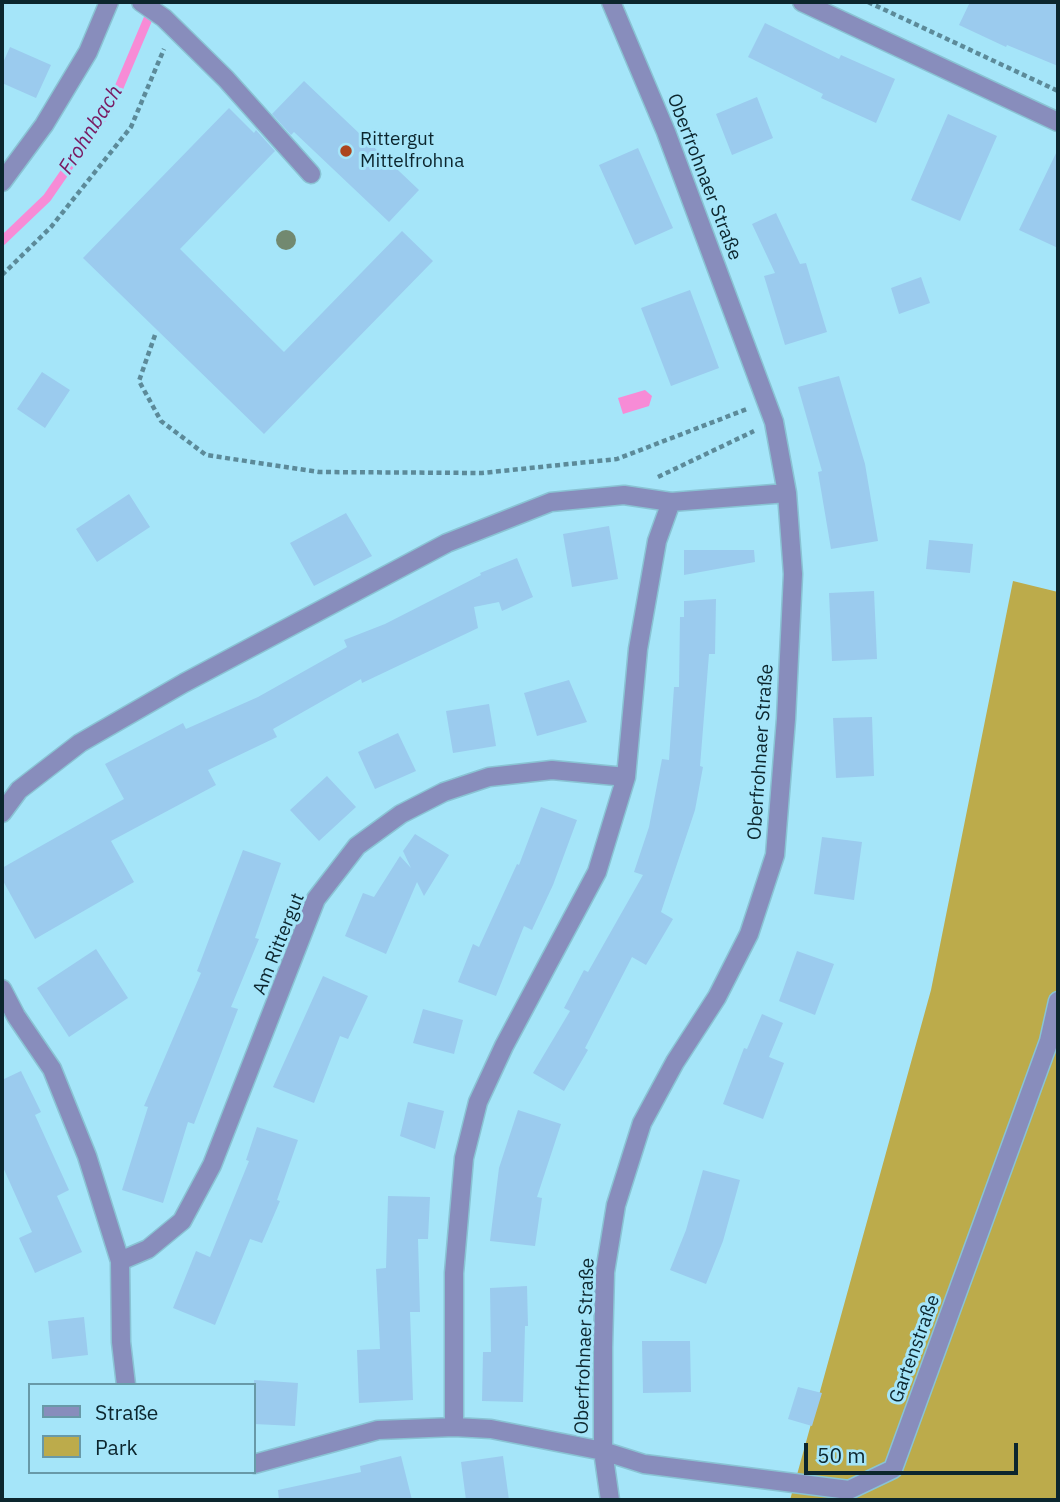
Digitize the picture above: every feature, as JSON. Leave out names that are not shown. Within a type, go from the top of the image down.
[{"type":"street","points":[[2,182],[44,125],[82,63],[109,2]]},
{"type":"street","points":[[141,2],[168,23],[226,79],[311,174]]},
{"type":"street","name":"Oberfrohnaer Straße","points":[[610,1500],[603,1451],[605,1272],[615,1205],[642,1123],[675,1062],[717,997],[749,934],[775,855],[786,719],[793,574],[787,493],[774,422],[666,132],[611,2]]},
{"type":"street","points":[[802,2],[1058,122]]},
{"type":"street","points":[[2,813],[19,790],[80,743],[184,683],[447,543],[551,502],[624,495],[671,502],[787,493]]},
{"type":"street","points":[[454,1427],[454,1273],[464,1158],[478,1102],[597,872],[626,776],[638,649],[657,541],[671,502]]},
{"type":"street","name":"Am Rittergut","points":[[120,1261],[148,1249],[182,1221],[212,1165],[316,899],[357,846],[401,814],[444,792],[489,777],[552,770],[626,776]]},
{"type":"street","points":[[2,989],[16,1016],[52,1069],[87,1156],[120,1261],[121,1342],[126,1383]]},
{"type":"street","name":"Gartenstraße","points":[[603,1451],[644,1464],[849,1490],[893,1469],[1049,1041],[1058,1001]]},
{"type":"street","points":[[256,1463],[378,1430],[454,1427],[491,1429],[603,1451]]},
{"type":"path","points":[[869,2],[1058,91]]},
{"type":"path","points":[[2,275],[51,227],[131,127],[168,23]]},
{"type":"path","points":[[155,335],[139,381],[161,421],[206,455],[319,472],[482,473],[617,460],[767,401]]},
{"type":"path","points":[[624,495],[774,422]]},
{"type":"green space","points":[[1013,581],[1058,592],[1058,1500],[790,1500],[931,990]]},
{"type":"shaded area","points":[[645,390],[652,396],[649,406],[623,414],[618,398]]},
{"type":"building","points":[[970,2],[1058,2],[1058,66],[1007,45],[1006,47],[959,25]]},
{"type":"building","points":[[765,23],[839,59],[841,55],[895,79],[876,123],[821,98],[823,94],[748,57]]},
{"type":"building","points":[[10,47],[51,65],[36,98],[2,83],[2,65]]},
{"type":"building","name":"Rittergut Mittelfrohna","points":[[304,81],[419,190],[389,222],[294,132],[291,135],[272,114]]},
{"type":"building","points":[[757,97],[773,138],[732,155],[716,114]]},
{"type":"building","points":[[229,108],[254,133],[256,130],[275,151],[180,249],[284,352],[402,231],[433,261],[264,434],[83,258]]},
{"type":"building","points":[[948,114],[997,136],[960,221],[911,200]]},
{"type":"building","points":[[638,148],[673,228],[635,245],[599,165]]},
{"type":"building","points":[[1058,149],[1058,248],[1019,230]]},
{"type":"building","points":[[776,213],[800,264],[806,263],[827,332],[785,345],[764,276],[775,273],[752,224]]},
{"type":"building","points":[[921,277],[930,303],[899,314],[891,288]]},
{"type":"building","points":[[690,290],[719,368],[671,386],[641,308]]},
{"type":"building","points":[[42,372],[70,390],[45,428],[17,409]]},
{"type":"building","points":[[839,376],[865,464],[878,541],[831,549],[818,472],[822,471],[798,387]]},
{"type":"building","points":[[129,494],[150,527],[97,562],[76,529]]},
{"type":"building","points":[[346,513],[372,556],[314,586],[290,543]]},
{"type":"building","points":[[609,526],[618,579],[572,587],[563,534]]},
{"type":"building","points":[[929,540],[973,544],[970,573],[926,569]]},
{"type":"building","points":[[684,550],[754,550],[755,562],[684,575]]},
{"type":"building","points":[[517,558],[533,597],[502,611],[499,602],[474,607],[478,628],[362,683],[361,679],[273,729],[277,737],[208,770],[216,785],[111,841],[134,882],[35,939],[2,879],[2,868],[124,799],[105,764],[183,723],[186,729],[258,697],[347,647],[344,640],[385,624],[481,575],[480,573]]},
{"type":"building","points":[[874,591],[877,659],[832,661],[829,593]]},
{"type":"building","points":[[716,599],[715,654],[709,654],[700,766],[703,767],[695,810],[661,912],[673,919],[646,965],[632,957],[585,1048],[588,1050],[564,1091],[533,1073],[570,1011],[564,1008],[584,970],[588,972],[643,875],[634,872],[649,827],[662,759],[669,760],[674,687],[679,687],[680,617],[684,617],[684,601]]},
{"type":"building","points":[[569,680],[587,722],[537,736],[524,693]]},
{"type":"building","points":[[489,704],[496,746],[453,753],[446,711]]},
{"type":"building","points":[[872,717],[874,776],[836,778],[833,718]]},
{"type":"building","points":[[398,733],[416,771],[375,789],[358,752]]},
{"type":"building","points":[[327,776],[356,807],[319,841],[290,810]]},
{"type":"building","points":[[541,807],[577,820],[553,885],[532,930],[524,926],[496,996],[458,982],[473,944],[479,947],[517,864],[519,865]]},
{"type":"building","points":[[415,834],[449,855],[424,896],[417,882],[386,954],[345,936],[363,893],[374,897],[400,856],[411,868],[403,851]]},
{"type":"building","points":[[822,837],[862,842],[854,900],[814,894]]},
{"type":"building","points":[[243,850],[281,863],[255,938],[259,939],[231,1007],[238,1009],[194,1124],[188,1122],[163,1203],[122,1190],[148,1107],[144,1106],[201,973],[197,971]]},
{"type":"building","points":[[96,949],[128,998],[69,1037],[37,988]]},
{"type":"building","points":[[797,951],[834,964],[815,1015],[779,1001]]},
{"type":"building","points":[[323,976],[368,996],[348,1039],[340,1036],[314,1103],[273,1087]]},
{"type":"building","points":[[423,1009],[463,1020],[454,1054],[413,1043]]},
{"type":"building","points":[[762,1014],[783,1023],[769,1057],[784,1063],[763,1119],[723,1104],[744,1048],[747,1049]]},
{"type":"building","points":[[21,1071],[41,1112],[35,1115],[69,1190],[57,1196],[82,1252],[35,1273],[19,1238],[32,1232],[2,1165],[2,1080]]},
{"type":"building","points":[[408,1102],[444,1111],[435,1149],[400,1136]]},
{"type":"building","points":[[518,1110],[561,1124],[537,1197],[542,1198],[535,1246],[490,1241],[499,1168]]},
{"type":"building","points":[[257,1127],[298,1140],[277,1200],[280,1201],[262,1243],[250,1239],[215,1325],[173,1308],[196,1251],[210,1257],[249,1161],[246,1160]]},
{"type":"building","points":[[703,1170],[740,1180],[723,1241],[706,1284],[670,1270],[686,1230]]},
{"type":"building","points":[[388,1196],[430,1197],[428,1239],[418,1239],[420,1312],[410,1312],[413,1400],[359,1403],[357,1350],[380,1349],[376,1269],[386,1268]]},
{"type":"building","points":[[527,1286],[528,1326],[525,1326],[523,1402],[482,1401],[483,1352],[491,1352],[490,1288]]},
{"type":"building","points":[[84,1317],[88,1355],[52,1359],[48,1321]]},
{"type":"building","points":[[642,1341],[690,1341],[691,1392],[643,1393]]},
{"type":"building","points":[[254,1380],[298,1383],[295,1426],[256,1424]]},
{"type":"building","points":[[798,1387],[822,1393],[812,1426],[788,1419]]},
{"type":"building","points":[[401,1456],[412,1500],[279,1500],[278,1490],[361,1472],[360,1466]]},
{"type":"building","points":[[503,1456],[509,1500],[466,1500],[461,1462]]},
{"type":"waterway","name":"Frohnbach","points":[[2,241],[47,198],[112,104],[153,7]]},
{"type":"place","name":"Rittergut Mittelfrohna","points":[[346,151]]}]
